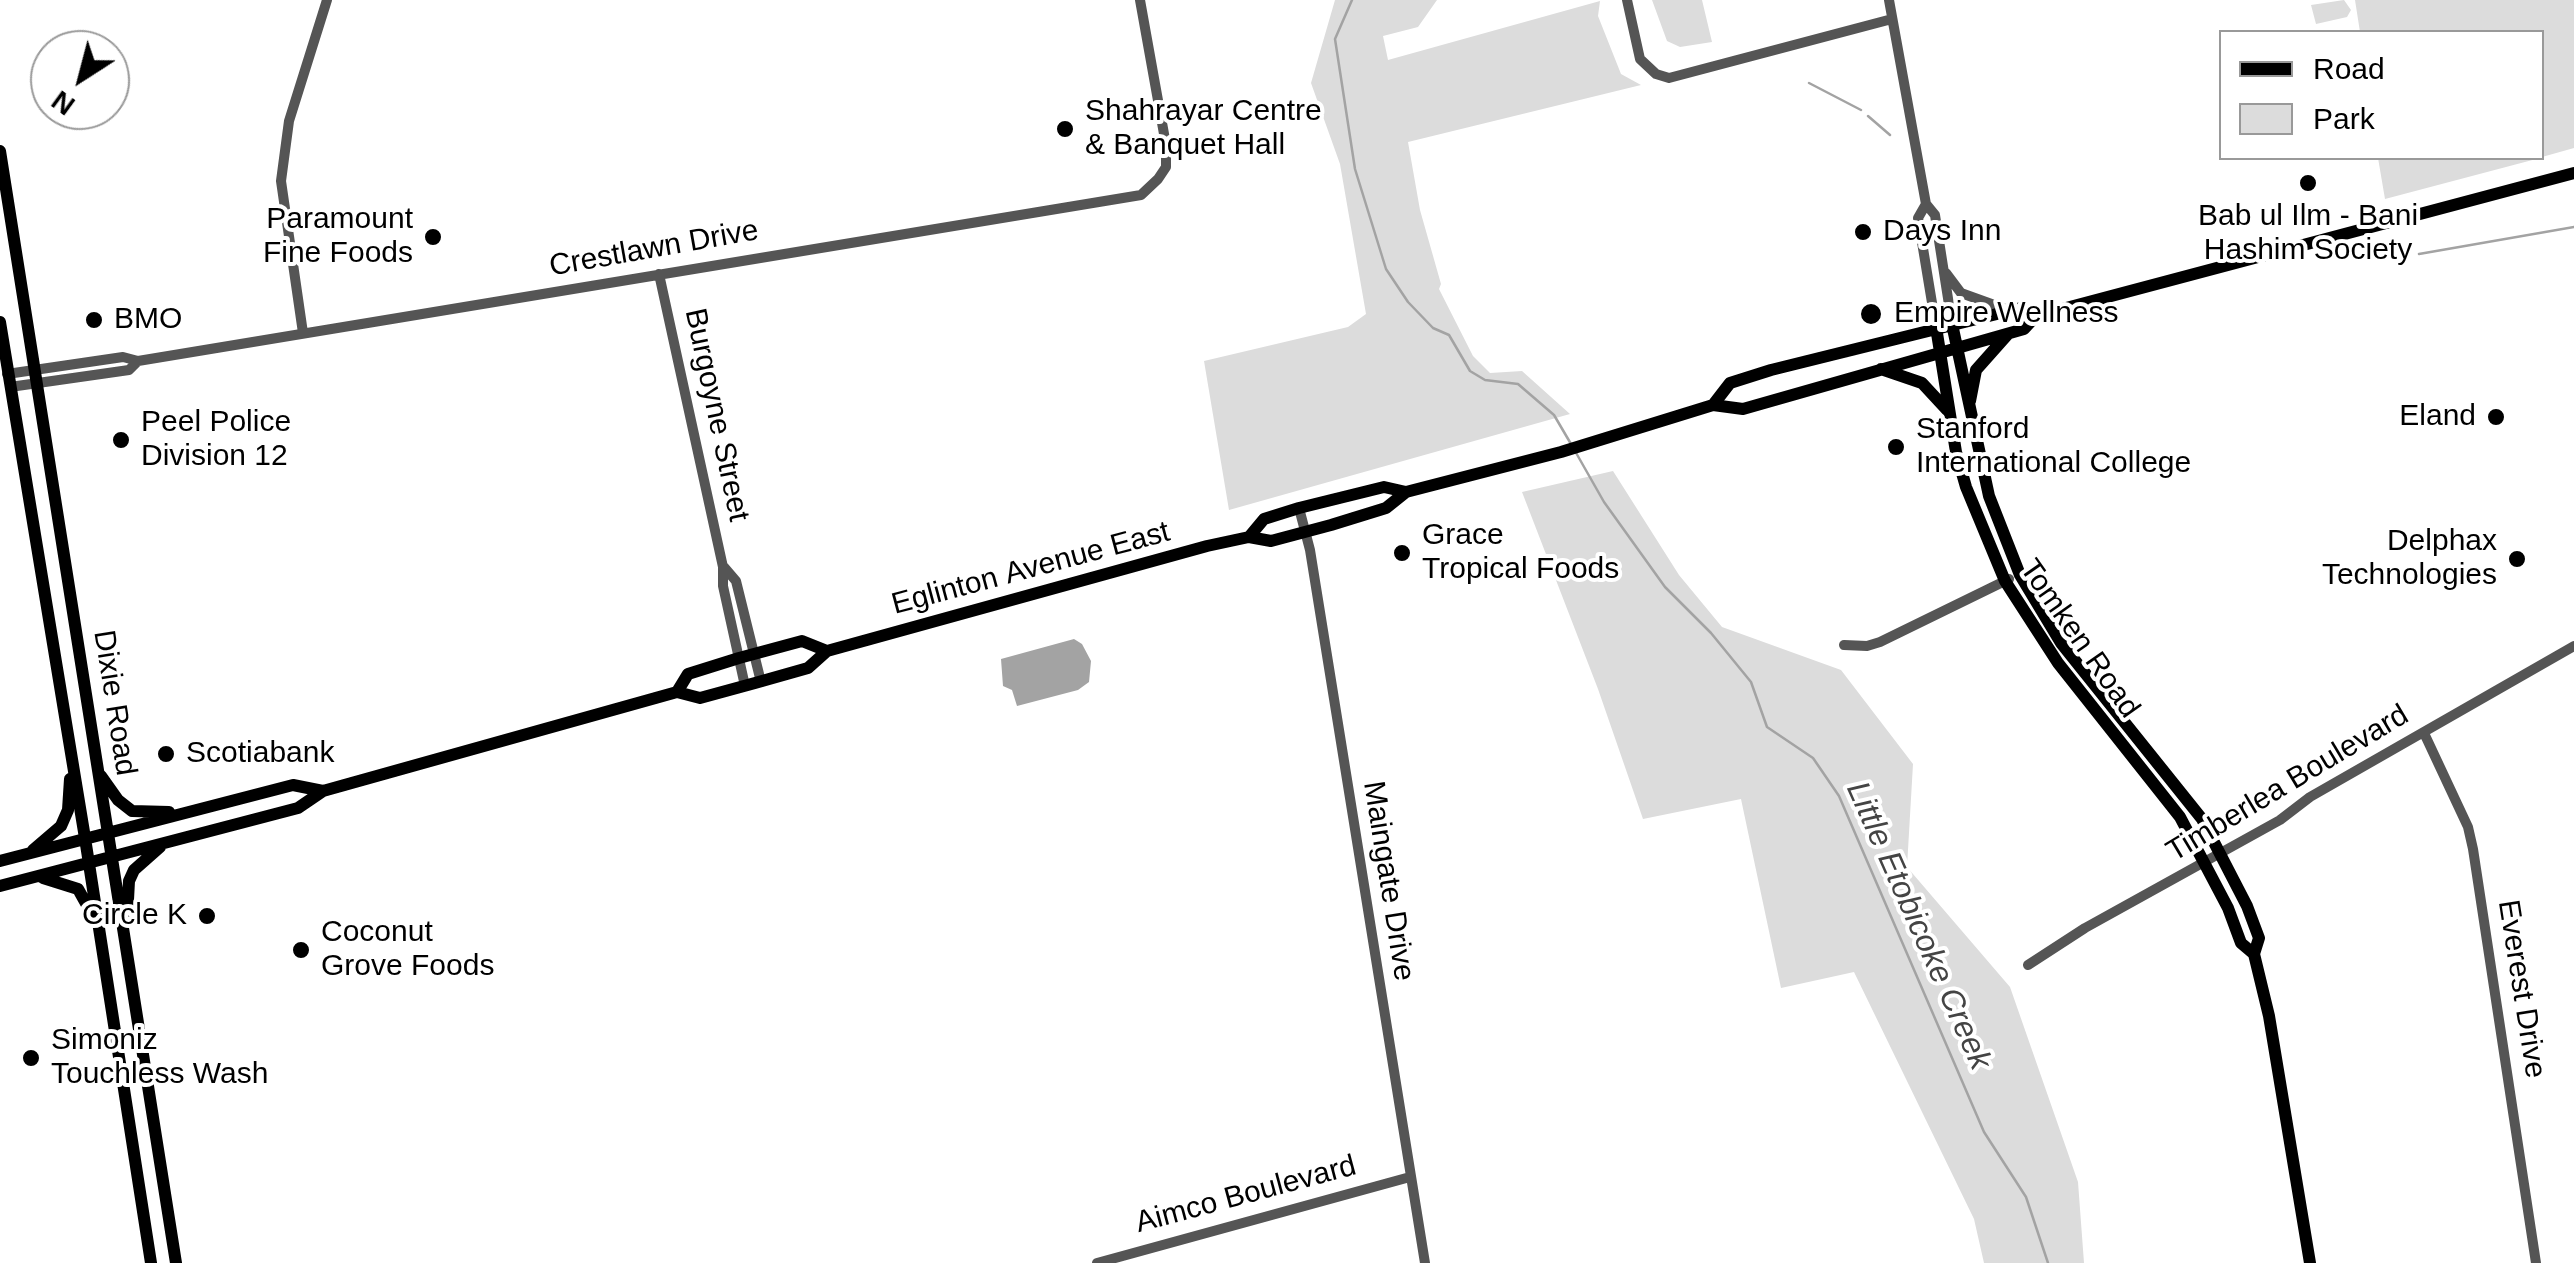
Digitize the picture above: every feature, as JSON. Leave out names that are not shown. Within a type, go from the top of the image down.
[{"type":"main road","name":"Dixie Road","points":[[0,151],[176,1263]]},
{"type":"main road","name":"Eglinton Avenue East","points":[[0,886],[298,808],[323,791],[677,692],[700,698],[760,682],[808,668],[828,651],[1248,537],[1271,541],[1386,508],[1406,492],[1562,452],[1713,405],[1743,409],[2024,330],[2036,316],[2574,173]]},
{"type":"main road","name":"Eglinton Avenue East","points":[[1713,405],[1730,383],[2021,308],[2036,316]]},
{"type":"main road","name":"Dixie Road","points":[[0,322],[86,838],[150,1263]]},
{"type":"main road","name":"Tomken Road","points":[[1952,324],[1989,496],[2020,575],[2061,643],[2189,801],[2222,853],[2259,938],[2254,954],[2269,1016],[2310,1263]]},
{"type":"main road","name":"Tomken Road","points":[[1936,328],[1966,488],[2004,581],[2058,662],[2158,786],[2205,862],[2241,943],[2254,954]]},
{"type":"main road","points":[[1969,414],[1976,370],[2008,334]]},
{"type":"main road","points":[[1879,368],[1922,383],[1949,412]]},
{"type":"main road","name":"Eglinton Avenue East","points":[[1248,537],[1264,519],[1299,508],[1384,487],[1406,492]]},
{"type":"main road","name":"Eglinton Avenue East","points":[[677,692],[688,674],[739,658],[802,641],[828,651]]},
{"type":"main road","points":[[30,853],[56,832],[68,810],[72,757]]},
{"type":"main road","points":[[100,774],[118,800],[132,810],[187,812]]},
{"type":"main road","name":"Eglinton Avenue East","points":[[0,861],[293,786],[323,791]]},
{"type":"main road","points":[[126,946],[130,881],[142,861],[166,842]]},
{"type":"main road","points":[[21,880],[47,878],[72,885],[86,900],[98,928]]},
{"type":"main road","points":[[118,1061],[144,1056]]},
{"type":"street","points":[[303,333],[281,181],[289,121],[326,0]]},
{"type":"street","name":"Crestlawn Drive","points":[[8,380],[128,370],[138,360],[1140,194],[1166,167],[1166,144],[1140,0]]},
{"type":"street","points":[[1627,0],[1640,59],[1656,74],[1669,78],[1892,19]]},
{"type":"street","name":"Tomken Road","points":[[1889,0],[1926,204],[1935,215],[1952,324]]},
{"type":"street","name":"Tomken Road","points":[[1926,204],[1918,218],[1936,328]]},
{"type":"street","points":[[1945,272],[1961,293],[2012,311]]},
{"type":"street","name":"Burgoyne Street","points":[[659,274],[724,567],[723,586],[745,686]]},
{"type":"street","name":"Maingate Drive","points":[[1299,508],[1425,1263]]},
{"type":"street","name":"Burgoyne Street","points":[[724,567],[736,580],[760,682]]},
{"type":"street","points":[[1844,645],[1880,642],[2020,575]]},
{"type":"street","name":"Timberlea Boulevard","points":[[2028,965],[2111,913],[2142,900],[2574,646]]},
{"type":"street","name":"Everest Drive","points":[[2424,733],[2468,827],[2474,849],[2536,1263]]},
{"type":"street","name":"Aimco Boulevard","points":[[1096,1263],[1410,1177]]},
{"type":"green space","points":[[1335,0],[1437,0],[1418,27],[1383,36],[1388,60],[1600,1],[1598,16],[1621,74],[1641,85],[1408,142],[1439,289],[1473,356],[1490,373],[1522,371],[1570,414],[1229,510],[1204,361],[1348,327],[1366,314],[1340,164],[1311,83]]},
{"type":"green space","points":[[1652,0],[1702,0],[1712,42],[1680,47],[1667,41]]},
{"type":"green space","points":[[2344,0],[2351,10],[2347,17],[2316,24],[2311,5]]},
{"type":"green space","points":[[2355,0],[2574,0],[2574,148],[2544,156],[2544,30],[2360,30]]},
{"type":"green space","points":[[2378,160],[2532,160],[2385,199]]},
{"type":"green space","points":[[1613,471],[1679,575],[1722,627],[1841,670],[1913,764],[1907,867],[2010,987],[2078,1182],[2084,1263],[1984,1263],[1974,1219],[1854,972],[1781,988],[1741,799],[1643,819],[1522,492]]},
{"type":"shaded area","points":[[1074,639],[1082,644],[1091,661],[1089,682],[1078,690],[1017,706],[1012,690],[1003,686],[1001,659]]},
{"type":"waterway","name":"Little Etobicoke Creek","points":[[1352,0],[1335,39],[1355,169],[1386,269],[1408,302],[1433,328],[1449,335],[1470,371],[1485,380],[1518,384],[1554,415],[1571,444]]},
{"type":"waterway","points":[[1809,83],[1861,110]]},
{"type":"waterway","points":[[1868,116],[1890,135]]},
{"type":"waterway","points":[[2419,254],[2574,227]]},
{"type":"waterway","name":"Little Etobicoke Creek","points":[[1575,451],[1604,502],[1665,587],[1711,633],[1751,682],[1767,727],[1813,758],[1839,796],[1984,1132],[2026,1197],[2048,1263]]},
{"type":"place","name":"Shahrayar Centre & Banquet Hall","points":[[1065,129]]},
{"type":"place","name":"Bab ul Ilm - Bani Hashim Society","points":[[2308,183]]},
{"type":"place","name":"Days Inn","points":[[1863,232]]},
{"type":"place","name":"Paramount Fine Foods","points":[[433,237]]},
{"type":"place","name":"Empire Wellness","points":[[1871,314]]},
{"type":"place","name":"BMO","points":[[94,320]]},
{"type":"place","name":"Eland","points":[[2496,417]]},
{"type":"place","name":"Peel Police Division 12","points":[[121,440]]},
{"type":"place","name":"Stanford International College","points":[[1896,447]]},
{"type":"place","name":"Grace Tropical Foods","points":[[1402,553]]},
{"type":"place","name":"Delphax Technologies","points":[[2517,559]]},
{"type":"place","name":"Scotiabank","points":[[166,754]]},
{"type":"place","name":"Circle K","points":[[207,916]]},
{"type":"place","name":"Coconut Grove Foods","points":[[301,950]]},
{"type":"place","name":"Simoniz Touchless Wash","points":[[31,1058]]}]
